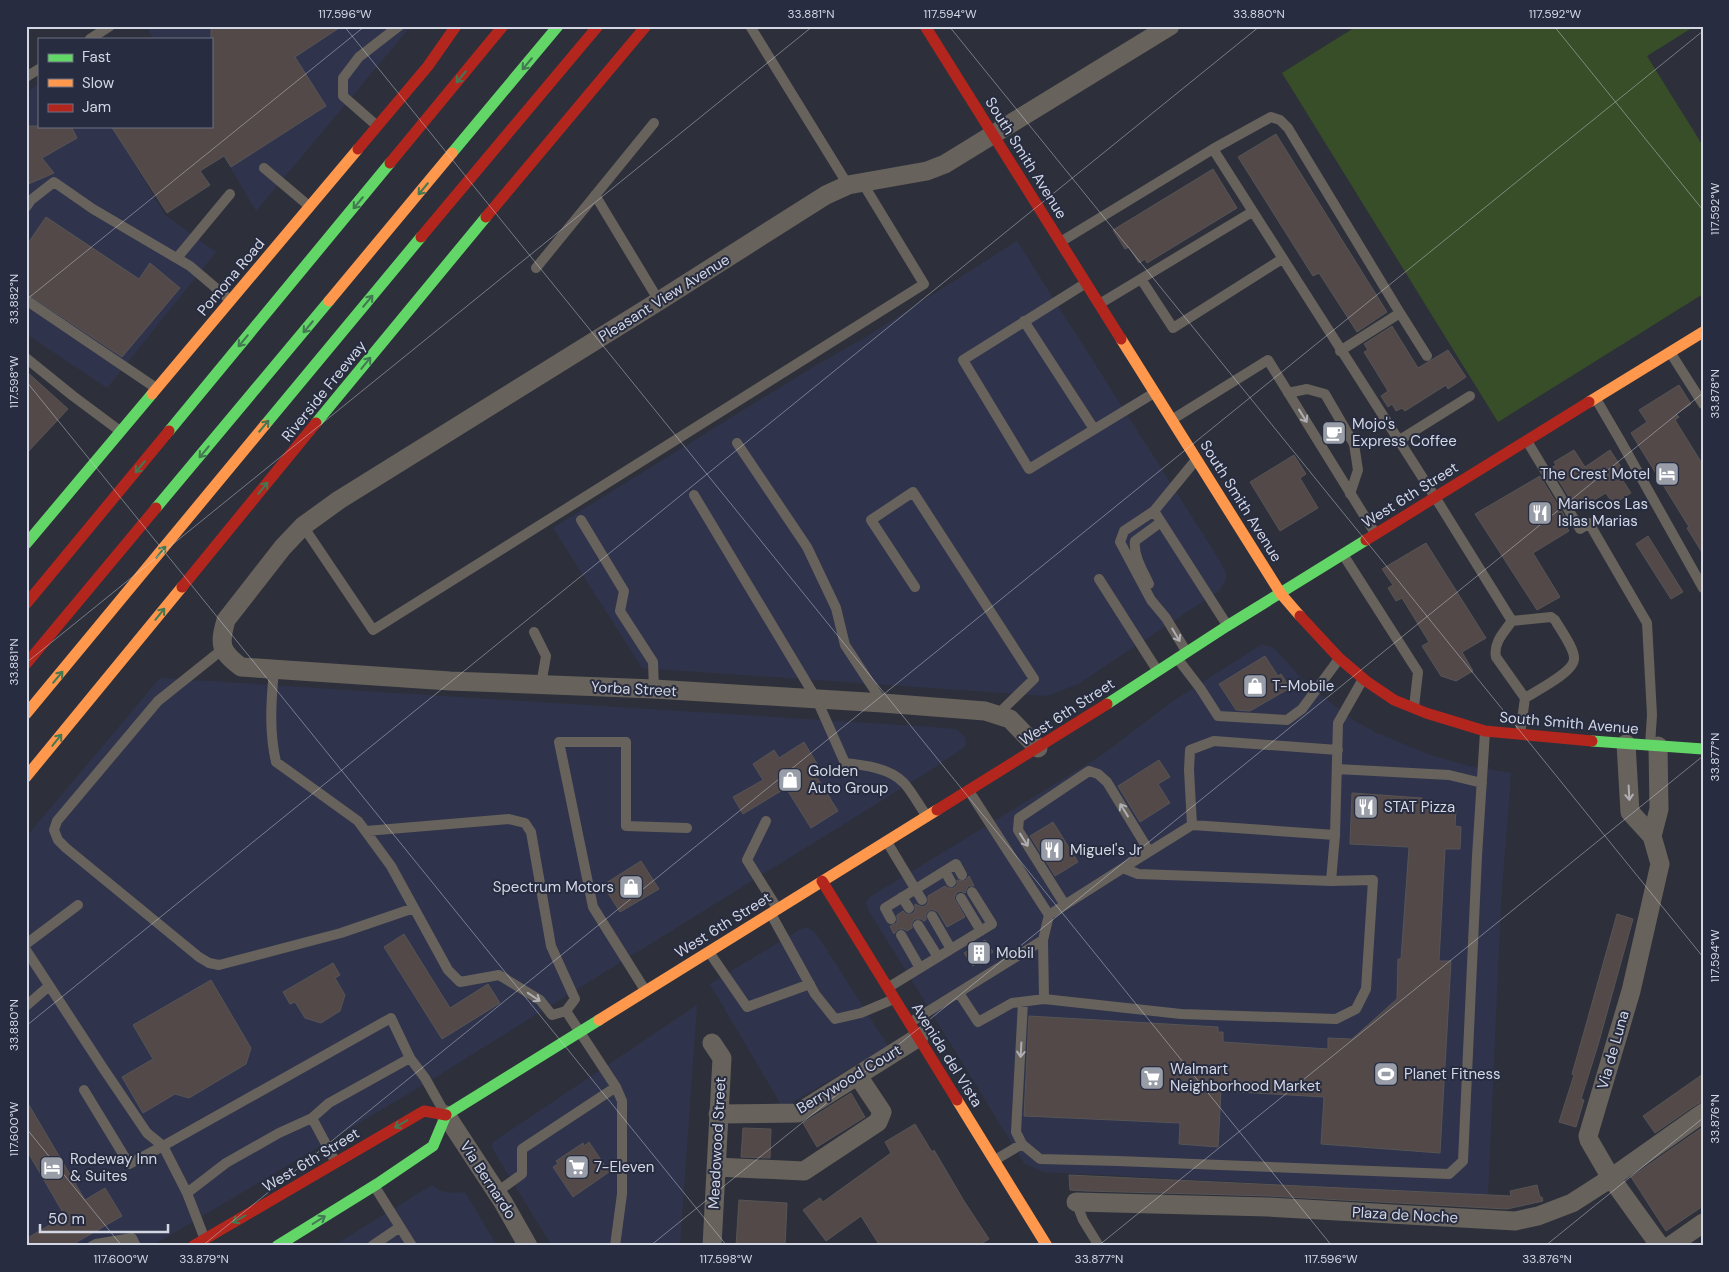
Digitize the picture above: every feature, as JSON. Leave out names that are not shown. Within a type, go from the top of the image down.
[{"type":"main road","name":"Pomona Road","points":[[26,544],[428,66],[456,26]]},
{"type":"main road","points":[[26,604],[503,26]]},
{"type":"main road","points":[[26,664],[558,26]]},
{"type":"main road","points":[[26,714],[598,26]]},
{"type":"main road","name":"Riverside Freeway","points":[[26,777],[437,276],[646,26]]},
{"type":"main road","name":"South Smith Avenue","points":[[925,26],[1281,594],[1317,636],[1339,658],[1394,700],[1426,713],[1485,731],[1703,749]]},
{"type":"main road","name":"West 6th Street","points":[[193,1246],[206,1242],[424,1111],[446,1115],[1038,748],[1227,626],[1703,332]]},
{"type":"main road","name":"Avenida del Vista","points":[[822,881],[1046,1246]]},
{"type":"main road","points":[[277,1246],[374,1186],[433,1146],[446,1115]]},
{"type":"street","name":"Pleasant View Avenue","points":[[223,649],[222,635],[226,620],[283,547],[303,526],[338,500],[826,195],[855,184],[936,168],[954,160],[1170,26]]},
{"type":"street","name":"Yorba Street","points":[[223,649],[230,659],[241,667],[274,670],[450,681],[654,689],[985,711],[1010,719],[1038,748]]},
{"type":"street","name":"Via de Luna","points":[[1626,744],[1630,812],[1652,836],[1660,864],[1631,991],[1588,1136],[1611,1178],[1660,1246]]},
{"type":"street","points":[[1652,836],[1659,810],[1654,746]]},
{"type":"street","name":"Berrywood Court","points":[[718,1114],[798,1113],[858,1076],[914,1030]]},
{"type":"street","name":"Meadowood Street","points":[[712,1043],[722,1058],[712,1246]]},
{"type":"street","points":[[716,1166],[804,1171],[878,1122],[882,1112],[858,1076]]},
{"type":"street","name":"Plaza de Noche","points":[[1076,1202],[1268,1208],[1515,1221],[1538,1216],[1572,1203],[1703,1114]]},
{"type":"street","name":"Via Bernardo","points":[[446,1115],[497,1192],[528,1246]]},
{"type":"street","points":[[1670,1246],[1703,1223]]},
{"type":"lane","points":[[92,38],[110,26]]},
{"type":"lane","points":[[378,126],[343,96],[343,78],[359,57],[399,26]]},
{"type":"lane","points":[[303,526],[373,630],[924,284],[750,26]]},
{"type":"lane","points":[[26,77],[38,70]]},
{"type":"lane","points":[[1061,241],[1213,149],[1271,117],[1280,120],[1288,128],[1427,356]]},
{"type":"lane","points":[[536,268],[654,123]]},
{"type":"lane","points":[[1213,149],[1512,621]]},
{"type":"lane","points":[[264,168],[310,207]]},
{"type":"lane","points":[[26,207],[31,200],[54,182],[94,209],[190,266],[231,301]]},
{"type":"lane","points":[[177,258],[230,194]]},
{"type":"lane","points":[[595,196],[659,301]]},
{"type":"lane","points":[[1100,304],[1252,212]]},
{"type":"lane","points":[[1142,279],[1173,328],[1282,259]]},
{"type":"lane","points":[[1086,282],[963,360],[1029,468],[1155,392]]},
{"type":"lane","points":[[26,300],[157,388]]},
{"type":"lane","points":[[1340,351],[1400,313]]},
{"type":"lane","points":[[1024,321],[1094,429]]},
{"type":"lane","points":[[1670,352],[1703,404]]},
{"type":"lane","points":[[26,358],[121,432]]},
{"type":"lane","points":[[1173,420],[1268,360],[1376,534]]},
{"type":"lane","points":[[1288,393],[1307,389],[1325,394],[1354,444],[1358,470],[1350,494]]},
{"type":"lane","points":[[1398,441],[1470,396]]},
{"type":"lane","points":[[1595,398],[1703,588]]},
{"type":"lane","points":[[1526,440],[1580,529],[1589,523],[1648,624],[1654,746]]},
{"type":"lane","points":[[737,443],[807,547],[836,608],[845,645],[883,703]]},
{"type":"lane","points":[[1166,618],[1151,600],[1120,542],[1124,532],[1154,511],[1197,458]]},
{"type":"lane","points":[[915,587],[871,520],[913,492],[1034,679],[998,714]]},
{"type":"lane","points":[[694,494],[817,700],[845,763],[888,772],[903,782],[927,816]]},
{"type":"lane","points":[[1154,511],[1227,626]]},
{"type":"lane","points":[[581,520],[624,590],[620,610],[653,662],[654,689]]},
{"type":"lane","points":[[1161,522],[1135,540],[1134,547],[1151,590],[1160,601],[1182,655],[1218,716],[1286,720],[1302,709],[1339,658]]},
{"type":"lane","points":[[1343,554],[1418,672],[1414,708]]},
{"type":"lane","points":[[1099,579],[1157,671]]},
{"type":"lane","points":[[1520,734],[1525,698],[1496,657],[1496,645],[1512,621],[1551,616],[1574,653],[1575,661],[1572,667],[1564,673],[1525,698]]},
{"type":"lane","points":[[534,632],[546,656],[541,685]]},
{"type":"lane","points":[[223,649],[158,701],[57,821],[54,830],[58,840],[199,957],[209,963],[219,965],[341,933],[414,908]]},
{"type":"lane","points":[[274,670],[271,709],[272,745],[276,762],[358,821],[391,866],[448,970],[460,982],[499,975],[540,1000],[552,1015],[566,1011],[575,999],[551,946],[531,832],[525,823],[509,818],[366,831]]},
{"type":"lane","points":[[1331,881],[1335,835],[1338,723],[1364,678]]},
{"type":"lane","points":[[1023,1002],[1016,1132],[1022,1144],[1040,1159],[1448,1174],[1463,1161],[1485,731]]},
{"type":"lane","points":[[1192,825],[1189,770],[1190,750],[1214,741],[1338,750]]},
{"type":"lane","points":[[646,990],[593,907],[559,742],[626,742],[626,826],[687,828]]},
{"type":"lane","points":[[1337,769],[1449,776],[1482,783]]},
{"type":"lane","points":[[1065,905],[1018,830],[1018,818],[1089,771],[1098,774],[1107,782],[1149,851]]},
{"type":"lane","points":[[969,791],[1049,915]]},
{"type":"lane","points":[[766,822],[747,860],[815,994],[835,1019],[861,1013],[895,999]]},
{"type":"lane","points":[[1044,999],[1043,940],[1049,915],[1192,825],[1335,835]]},
{"type":"lane","points":[[887,841],[922,900]]},
{"type":"lane","points":[[891,919],[885,908],[902,897],[956,864],[962,875]]},
{"type":"lane","points":[[959,993],[978,1022],[1012,1003],[1044,999],[1181,1014],[1336,1019],[1356,1010],[1366,989],[1373,880],[1331,881],[1138,874],[1123,868]]},
{"type":"lane","points":[[945,871],[951,882]]},
{"type":"lane","points":[[888,987],[992,924],[972,892]]},
{"type":"lane","points":[[902,897],[908,908]]},
{"type":"lane","points":[[961,898],[981,931]]},
{"type":"lane","points":[[26,944],[78,905]]},
{"type":"lane","points":[[932,916],[951,949]]},
{"type":"lane","points":[[918,924],[938,957]]},
{"type":"lane","points":[[901,935],[920,968]]},
{"type":"lane","points":[[914,1030],[959,993],[1043,940]]},
{"type":"lane","points":[[26,950],[147,1133],[163,1146],[187,1194],[206,1242]]},
{"type":"lane","points":[[708,952],[747,1007],[810,984]]},
{"type":"lane","points":[[26,1006],[49,986]]},
{"type":"lane","points":[[566,1011],[616,1087],[622,1102],[622,1194],[615,1246]]},
{"type":"lane","points":[[84,1090],[129,1164],[391,1018],[410,1058],[446,1115]]},
{"type":"lane","points":[[187,1194],[226,1163],[279,1133],[312,1118],[328,1103],[410,1058]]},
{"type":"lane","points":[[497,1192],[522,1174],[522,1149],[616,1087]]},
{"type":"lane","points":[[312,1118],[336,1163]]},
{"type":"lane","points":[[995,1161],[1022,1144]]},
{"type":"lane","points":[[374,1186],[412,1246]]},
{"type":"lane","points":[[1076,1202],[1082,1220],[1098,1246]]},
{"type":"lane","points":[[372,1246],[400,1227]]},
{"type":"lane","points":[[92,1246],[132,1238],[136,1246]]},
{"type":"shaded area","points":[[146,26],[411,26],[256,211],[207,128],[212,128],[212,38],[153,38]]},
{"type":"shaded area","points":[[38,85],[38,128],[113,128],[165,215],[216,252],[107,388],[26,334],[26,92]]},
{"type":"shaded area","points":[[1017,241],[1218,558],[1226,573],[1226,579],[1219,591],[1078,684],[1047,696],[642,668],[553,528],[813,367],[866,337]]},
{"type":"shaded area","points":[[1262,644],[1275,649],[1306,683],[1353,720],[1375,732],[1430,755],[1469,766],[1511,773],[1501,904],[1488,1195],[1043,1172],[1024,1163],[869,911],[866,903],[870,897],[1102,755],[1173,701]]},
{"type":"shaded area","points":[[160,678],[932,727],[956,729],[965,737],[966,744],[931,770],[413,1091],[152,1246],[26,1246],[26,837]]},
{"type":"shaded area","points":[[807,927],[818,936],[888,1046],[783,1108],[710,984]]},
{"type":"shaded area","points":[[697,1005],[680,1246],[552,1246],[492,1148],[493,1142]]},
{"type":"shaded area","points":[[432,1185],[440,1191],[465,1192],[497,1246],[333,1246]]},
{"type":"green space","points":[[1357,26],[1695,26],[1647,56],[1703,146],[1703,294],[1498,422],[1282,73]]},
{"type":"building","points":[[211,26],[342,26],[295,57],[326,106],[231,167],[224,156],[200,171],[210,185],[167,213],[112,128],[212,128]]},
{"type":"building","points":[[26,126],[72,128],[77,138],[42,158],[54,173],[26,185]]},
{"type":"building","points":[[1276,134],[1387,312],[1357,332],[1319,273],[1313,276],[1238,157]]},
{"type":"building","points":[[1213,169],[1237,208],[1147,263],[1145,259],[1139,263],[1129,247],[1125,249],[1113,230]]},
{"type":"building","points":[[46,217],[139,279],[150,263],[180,288],[122,357],[26,293],[26,246]]},
{"type":"building","points":[[1392,326],[1418,368],[1448,350],[1466,377],[1448,389],[1446,385],[1405,411],[1402,408],[1396,411],[1392,404],[1388,407],[1381,396],[1388,391],[1364,352],[1368,350],[1364,344]]},
{"type":"building","points":[[26,371],[68,409],[26,454]]},
{"type":"building","points":[[1679,385],[1691,404],[1676,414],[1679,417],[1675,420],[1703,465],[1703,554],[1687,528],[1689,527],[1631,433],[1647,422],[1639,410]]},
{"type":"building","points":[[1574,450],[1585,467],[1610,450],[1625,473],[1620,476],[1631,493],[1613,504],[1606,493],[1577,510],[1551,468],[1556,465],[1554,462]]},
{"type":"building","points":[[1294,455],[1306,474],[1300,478],[1318,508],[1280,531],[1250,482]]},
{"type":"building","points":[[1540,476],[1565,517],[1562,519],[1569,531],[1533,553],[1560,597],[1537,610],[1475,514]]},
{"type":"building","points":[[1648,536],[1683,592],[1671,599],[1636,544]]},
{"type":"building","points":[[1426,543],[1486,638],[1462,652],[1473,671],[1456,681],[1441,676],[1422,646],[1429,642],[1402,598],[1396,601],[1388,588],[1393,585],[1382,569]]},
{"type":"building","name":"T-Mobile","points":[[1265,656],[1278,676],[1281,674],[1290,688],[1250,711],[1236,710],[1219,684]]},
{"type":"building","name":"Golden Auto Group","points":[[804,742],[819,767],[813,771],[838,811],[811,828],[786,788],[743,814],[733,797],[763,780],[753,764],[774,750],[779,758]]},
{"type":"building","points":[[1159,760],[1170,777],[1158,784],[1170,803],[1140,822],[1118,786]]},
{"type":"building","points":[[1352,793],[1422,798],[1421,809],[1456,810],[1455,826],[1461,827],[1460,849],[1445,849],[1439,961],[1451,961],[1440,1153],[1321,1144],[1324,1097],[1221,1091],[1218,1147],[1179,1144],[1180,1123],[1024,1116],[1029,1016],[1218,1027],[1218,1032],[1223,1032],[1223,1042],[1328,1049],[1328,1038],[1352,1039],[1397,999],[1398,959],[1401,959],[1409,847],[1350,844]]},
{"type":"building","name":"Miguel's Jr","points":[[1053,822],[1078,862],[1055,876],[1030,836]]},
{"type":"building","name":"Spectrum Motors","points":[[641,861],[659,889],[620,912],[603,885]]},
{"type":"building","points":[[969,876],[974,886],[968,886],[965,893],[957,892],[954,898],[965,917],[947,927],[938,912],[932,909],[926,913],[926,920],[915,919],[912,922],[912,928],[907,931],[898,929],[894,934],[890,926],[897,923],[897,915],[903,911],[906,914],[912,914],[915,911],[915,904],[922,907],[925,906],[928,903],[928,896],[945,886],[954,888],[957,885],[957,880],[965,881]]},
{"type":"building","points":[[1617,914],[1633,919],[1581,1099],[1584,1100],[1576,1127],[1559,1122],[1574,1075],[1572,1074]]},
{"type":"building","points":[[404,934],[450,1008],[488,984],[500,1003],[442,1039],[384,947]]},
{"type":"building","name":"Mobil","points":[[985,940],[993,952],[973,966],[964,953]]},
{"type":"building","points":[[333,963],[340,975],[335,978],[345,995],[340,1011],[321,1023],[305,1018],[295,1002],[290,1004],[283,992]]},
{"type":"building","points":[[211,980],[251,1048],[246,1064],[189,1098],[175,1094],[143,1113],[122,1077],[153,1059],[133,1025]]},
{"type":"building","points":[[1703,1074],[1703,1102],[1697,1104],[1655,1133],[1643,1116]]},
{"type":"building","points":[[851,1093],[865,1117],[817,1147],[803,1123]]},
{"type":"building","name":"Rodeway Inn & Suites","points":[[26,1100],[85,1200],[105,1188],[122,1216],[70,1246],[26,1246],[26,1239],[65,1216],[26,1149]]},
{"type":"building","points":[[915,1124],[932,1152],[934,1150],[989,1239],[978,1246],[880,1246],[861,1216],[826,1241],[803,1210],[820,1198],[823,1202],[891,1153],[885,1142]]},
{"type":"building","points":[[1703,1127],[1703,1206],[1666,1231],[1631,1177]]},
{"type":"building","points":[[743,1128],[771,1129],[770,1158],[741,1157]]},
{"type":"building","points":[[589,1142],[609,1172],[573,1197],[553,1167],[558,1164],[556,1161],[583,1143],[584,1146]]},
{"type":"building","points":[[1069,1175],[1511,1196],[1510,1191],[1537,1185],[1543,1201],[1507,1209],[1269,1196],[1087,1191],[1070,1190]]},
{"type":"building","points":[[739,1200],[787,1203],[785,1246],[736,1246]]},
{"type":"traffic: fast","points":[[452,153],[558,26]]},
{"type":"traffic: fast","points":[[169,431],[390,163]]},
{"type":"traffic: fast","points":[[316,423],[486,217]]},
{"type":"traffic: fast","points":[[265,425],[421,237]]},
{"type":"traffic: fast","points":[[156,508],[329,301]]},
{"type":"traffic: fast","points":[[26,544],[152,394]]},
{"type":"traffic: fast","points":[[1107,704],[1227,626],[1366,540]]},
{"type":"traffic: fast","points":[[1592,741],[1703,749]]},
{"type":"traffic: fast","points":[[277,1246],[377,1184],[433,1146],[446,1115],[599,1020]]},
{"type":"traffic: slow","points":[[152,394],[358,149]]},
{"type":"traffic: slow","points":[[329,301],[452,153]]},
{"type":"traffic: slow","points":[[1589,402],[1703,332]]},
{"type":"traffic: slow","points":[[1121,339],[1281,594],[1300,616]]},
{"type":"traffic: slow","points":[[26,714],[265,425]]},
{"type":"traffic: slow","points":[[26,777],[182,587]]},
{"type":"traffic: slow","points":[[599,1020],[937,810]]},
{"type":"traffic: slow","points":[[957,1100],[1047,1246]]},
{"type":"traffic: jam","points":[[358,149],[428,66],[456,26]]},
{"type":"traffic: jam","points":[[390,163],[503,26]]},
{"type":"traffic: jam","points":[[421,237],[598,26]]},
{"type":"traffic: jam","points":[[486,217],[646,26]]},
{"type":"traffic: jam","points":[[925,26],[1121,339]]},
{"type":"traffic: jam","points":[[1366,540],[1589,402]]},
{"type":"traffic: jam","points":[[182,587],[316,423]]},
{"type":"traffic: jam","points":[[26,604],[169,431]]},
{"type":"traffic: jam","points":[[26,664],[156,508]]},
{"type":"traffic: jam","points":[[1300,616],[1339,658],[1366,681],[1394,700],[1426,713],[1485,731],[1592,741]]},
{"type":"traffic: jam","points":[[937,810],[1107,704]]},
{"type":"traffic: jam","points":[[822,881],[957,1100]]},
{"type":"traffic: jam","points":[[193,1246],[424,1111],[446,1115]]},
{"type":"place","name":"Mojo's Express Coffee","points":[[1334,433]]},
{"type":"place","name":"The Crest Motel","points":[[1667,474]]},
{"type":"place","name":"Mariscos Las Islas Marias","points":[[1540,513]]},
{"type":"place","name":"T-Mobile","points":[[1255,686]]},
{"type":"place","name":"Golden Auto Group","points":[[790,780]]},
{"type":"place","name":"STAT Pizza","points":[[1366,807]]},
{"type":"place","name":"Miguel's Jr","points":[[1052,850]]},
{"type":"place","name":"Spectrum Motors","points":[[631,887]]},
{"type":"place","name":"Mobil","points":[[979,953]]},
{"type":"place","name":"Planet Fitness","points":[[1386,1074]]},
{"type":"place","name":"Walmart Neighborhood Market","points":[[1152,1078]]},
{"type":"place","name":"7-Eleven","points":[[577,1167]]},
{"type":"place","name":"Rodeway Inn & Suites","points":[[52,1168]]}]
